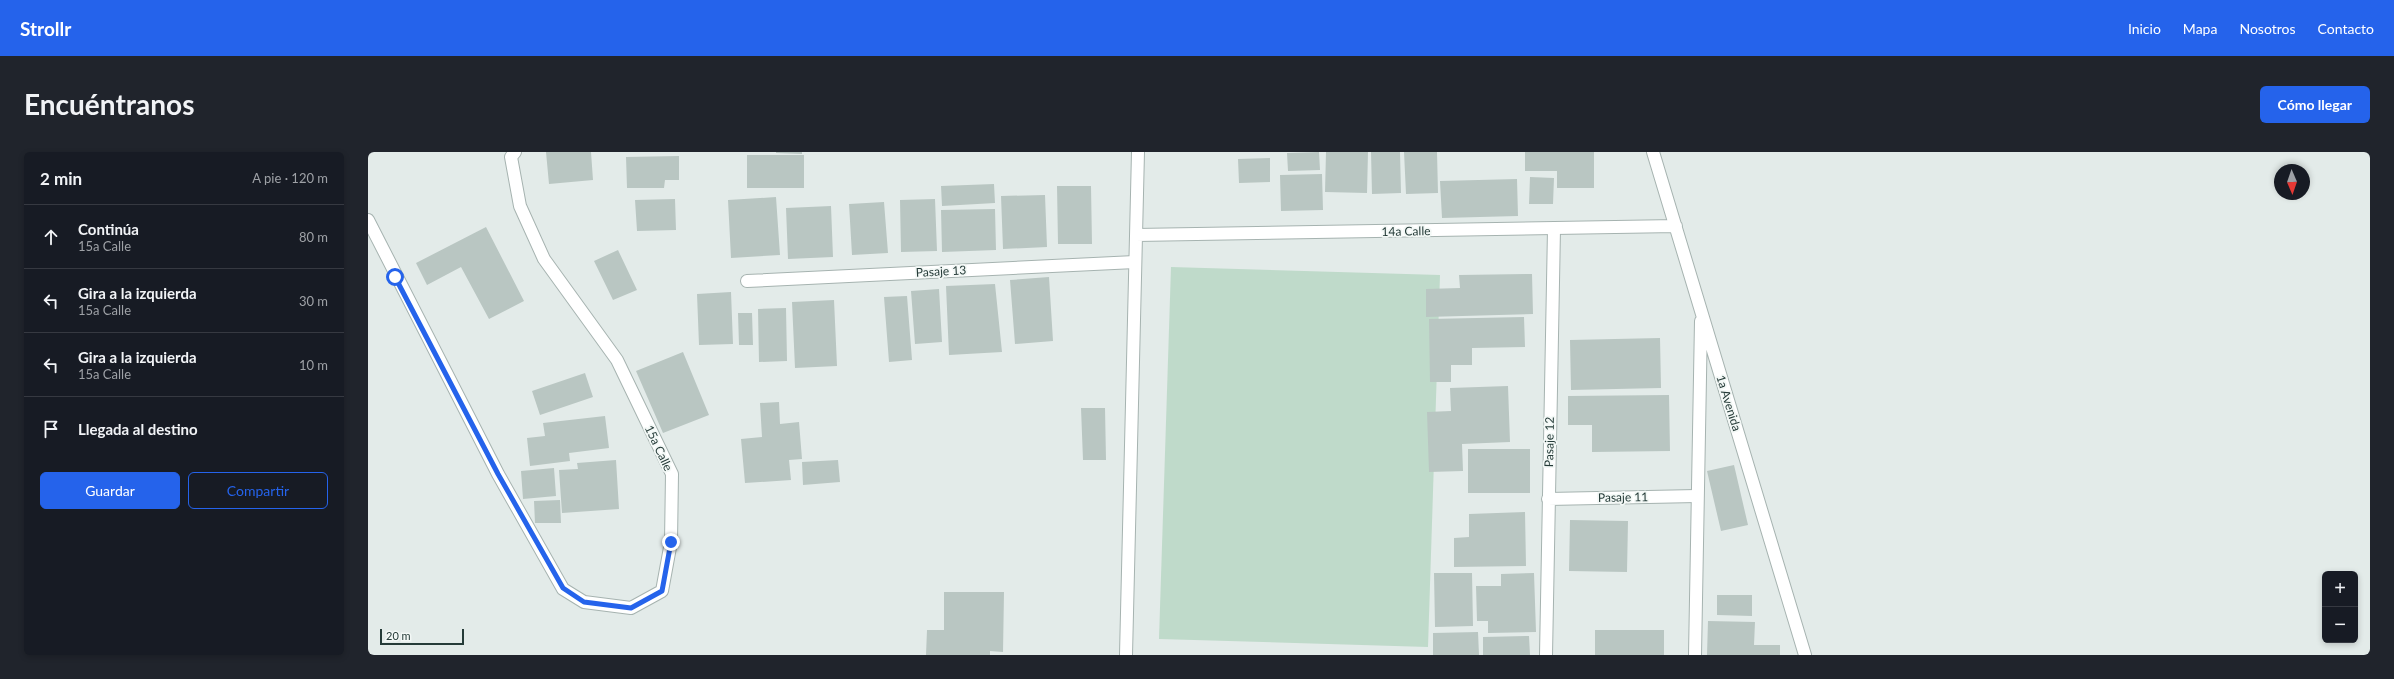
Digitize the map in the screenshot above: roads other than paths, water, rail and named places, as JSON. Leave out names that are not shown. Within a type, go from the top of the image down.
[{"type":"street","name":"15a Calle","points":[[368,220],[494,467],[563,588],[584,602],[631,608],[662,591],[671,542],[672,474],[617,360],[544,259],[520,206],[511,156],[515,152]]},
{"type":"street","points":[[1126,655],[1138,152]]},
{"type":"street","name":"1a Avenida","points":[[1653,152],[1805,655]]},
{"type":"street","name":"14a Calle","points":[[1136,235],[1676,226]]},
{"type":"street","name":"Pasaje 12","points":[[1546,655],[1554,229]]},
{"type":"street","name":"Pasaje 13","points":[[747,281],[1135,262]]},
{"type":"street","points":[[1695,655],[1701,310]]},
{"type":"street","name":"Pasaje 11","points":[[1548,499],[1697,496]]}]
